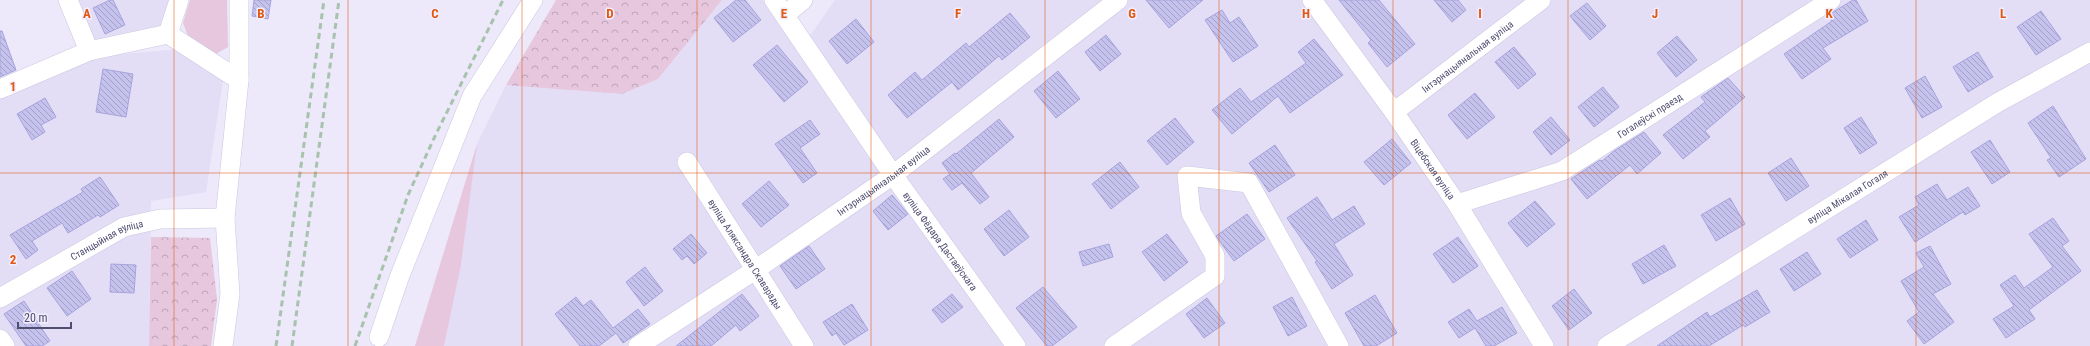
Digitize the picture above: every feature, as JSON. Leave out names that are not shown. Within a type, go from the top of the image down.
[{"type":"street","points":[[68,0],[89,51]]},
{"type":"street","points":[[168,34],[179,0]]},
{"type":"street","points":[[223,346],[230,294],[225,218],[239,80],[238,0]]},
{"type":"street","points":[[379,337],[398,278],[472,96],[533,0]]},
{"type":"street","name":"вуліца Фёдара Дастаеўскага","points":[[774,0],[787,8],[892,175],[1016,346]]},
{"type":"street","points":[[787,8],[803,0]]},
{"type":"street","name":"Інтэрнацыянальная вуліца","points":[[638,346],[755,270],[892,175],[1118,0]]},
{"type":"street","name":"Віцебская вуліца","points":[[1312,0],[1394,112],[1457,204],[1544,346]]},
{"type":"street","name":"Інтэрнацыянальная вуліца","points":[[1394,112],[1541,0]]},
{"type":"street","name":"Гогалеўскі праезд","points":[[1457,204],[1562,171],[1831,0]]},
{"type":"street","points":[[0,89],[89,51],[168,34],[239,80]]},
{"type":"street","name":"вуліца Мікалая Гогаля","points":[[1607,346],[1997,103],[2090,52]]},
{"type":"street","name":"вуліца Аляксандра Скаварады","points":[[687,162],[804,346]]},
{"type":"street","points":[[1114,346],[1215,276],[1215,256],[1191,213],[1187,176],[1249,183],[1339,346]]},
{"type":"street","name":"Станцыйная вуліца","points":[[0,298],[124,227],[160,219],[225,218]]},
{"type":"street","points":[[0,339],[5,346]]},
{"type":"shaded area","points":[[77,0],[172,0],[164,25],[94,40]]},
{"type":"shaded area","points":[[722,0],[763,0],[796,45],[812,33],[835,0],[2090,0],[2090,346],[444,346],[461,265],[477,144],[506,85],[622,94],[658,79]]},
{"type":"shaded area","points":[[179,49],[223,80],[206,192],[151,201],[149,346],[0,346],[0,95],[100,56]]},
{"type":"green space","points":[[190,0],[227,0],[228,47],[216,54],[188,36],[183,23]]},
{"type":"green space","points":[[556,0],[722,0],[658,79],[622,94],[506,85]]},
{"type":"green space","points":[[477,144],[461,265],[444,346],[415,346]]},
{"type":"green space","points":[[151,237],[210,238],[217,299],[211,346],[149,346]]},
{"type":"building","points":[[113,0],[125,25],[105,34],[93,8]]},
{"type":"building","points":[[254,0],[271,0],[268,19],[252,16]]},
{"type":"building","points":[[736,0],[745,0],[761,20],[733,42],[714,18]]},
{"type":"building","points":[[1146,0],[1203,0],[1169,28]]},
{"type":"building","points":[[1339,0],[1379,0],[1415,44],[1387,67],[1368,43],[1371,40]]},
{"type":"building","points":[[1434,0],[1458,0],[1466,10],[1452,22]]},
{"type":"building","points":[[1853,0],[1856,0],[1868,21],[1823,48],[1831,59],[1802,79],[1784,54],[1832,21],[1828,15]]},
{"type":"building","points":[[1587,3],[1606,26],[1590,40],[1570,16]]},
{"type":"building","points":[[1222,10],[1230,23],[1239,17],[1258,46],[1233,62],[1205,20]]},
{"type":"building","points":[[2041,11],[2061,39],[2036,55],[2017,27]]},
{"type":"building","points":[[1010,13],[1030,37],[1002,60],[999,56],[958,90],[952,82],[907,118],[888,95],[915,72],[922,80],[966,43],[969,47]]},
{"type":"building","points":[[856,19],[874,42],[847,64],[829,41]]},
{"type":"building","points":[[0,31],[2,31],[16,70],[0,77]]},
{"type":"building","points":[[1106,35],[1121,54],[1100,71],[1085,52]]},
{"type":"building","points":[[1677,36],[1697,60],[1676,77],[1657,53]]},
{"type":"building","points":[[1314,39],[1343,75],[1290,113],[1278,96],[1232,134],[1212,110],[1240,88],[1251,102],[1306,63],[1298,52]]},
{"type":"building","points":[[777,45],[808,82],[784,102],[753,65]]},
{"type":"building","points":[[1514,47],[1536,74],[1518,89],[1495,62]]},
{"type":"building","points":[[1978,52],[1993,77],[1968,92],[1953,67]]},
{"type":"building","points":[[103,69],[133,74],[126,117],[96,112]]},
{"type":"building","points":[[1058,71],[1080,99],[1056,118],[1034,91]]},
{"type":"building","points":[[1925,76],[1942,107],[1922,118],[1905,88]]},
{"type":"building","points":[[1728,78],[1745,97],[1705,131],[1710,137],[1683,159],[1663,135],[1705,102],[1701,97]]},
{"type":"building","points":[[1603,87],[1619,107],[1594,127],[1578,107]]},
{"type":"building","points":[[1475,93],[1495,117],[1467,139],[1448,115]]},
{"type":"building","points":[[45,98],[56,117],[41,125],[45,132],[32,140],[17,114]]},
{"type":"building","points":[[2053,106],[2086,159],[2059,177],[2047,160],[2051,158],[2028,123]]},
{"type":"building","points":[[1551,117],[1570,140],[1551,155],[1533,132]]},
{"type":"building","points":[[1861,117],[1877,143],[1860,154],[1844,128]]},
{"type":"building","points":[[1175,118],[1194,142],[1167,165],[1147,141]]},
{"type":"building","points":[[999,119],[1014,137],[971,173],[989,197],[980,204],[962,183],[952,190],[943,179],[950,174],[942,163],[955,153],[956,154]]},
{"type":"building","points":[[810,120],[820,134],[800,148],[817,173],[803,183],[775,144]]},
{"type":"building","points":[[1644,132],[1661,153],[1637,174],[1630,165],[1587,199],[1571,179],[1600,160],[1602,161],[1614,151]]},
{"type":"building","points":[[1392,139],[1411,163],[1384,185],[1364,162]]},
{"type":"building","points":[[1990,140],[2010,172],[1992,184],[1971,152]]},
{"type":"building","points":[[1275,145],[1295,175],[1269,192],[1249,163]]},
{"type":"building","points":[[1791,158],[1809,186],[1786,201],[1768,173]]},
{"type":"building","points":[[1120,162],[1139,187],[1111,209],[1092,184]]},
{"type":"building","points":[[100,177],[119,205],[100,217],[98,215],[68,233],[62,223],[32,241],[38,250],[26,259],[10,235],[83,192],[81,189]]},
{"type":"building","points":[[769,181],[789,205],[761,227],[742,204]]},
{"type":"building","points":[[1937,184],[1947,200],[1968,187],[1980,206],[1965,215],[1963,212],[1915,242],[1899,217],[1919,205],[1915,197]]},
{"type":"building","points":[[892,195],[908,214],[888,230],[873,211]]},
{"type":"building","points":[[1317,197],[1332,220],[1354,206],[1365,224],[1334,244],[1353,275],[1332,289],[1315,262],[1317,261],[1287,218]]},
{"type":"building","points":[[1730,198],[1745,224],[1716,241],[1701,215]]},
{"type":"building","points":[[1535,201],[1555,224],[1527,247],[1508,223]]},
{"type":"building","points":[[1009,210],[1029,237],[1004,256],[984,229]]},
{"type":"building","points":[[1247,214],[1265,239],[1234,261],[1216,236]]},
{"type":"building","points":[[2053,218],[2069,241],[2062,246],[2081,271],[2029,310],[2035,319],[2006,338],[1993,319],[2014,306],[2000,285],[2015,275],[2024,288],[2053,267],[2029,234]]},
{"type":"building","points":[[1866,220],[1878,240],[1850,258],[1837,239]]},
{"type":"building","points":[[691,234],[707,253],[694,264],[687,256],[682,260],[673,249]]},
{"type":"building","points":[[1167,234],[1188,262],[1164,281],[1142,252]]},
{"type":"building","points":[[1458,237],[1478,266],[1453,283],[1433,254]]},
{"type":"building","points":[[1109,244],[1113,257],[1083,266],[1079,252]]},
{"type":"building","points":[[1664,245],[1676,266],[1643,284],[1632,264]]},
{"type":"building","points":[[809,246],[825,269],[796,289],[780,266]]},
{"type":"building","points":[[1930,246],[1951,284],[1933,294],[1954,322],[1924,344],[1907,321],[1919,312],[1901,281],[1924,267],[1916,253]]},
{"type":"building","points":[[1807,252],[1821,274],[1794,291],[1780,269]]},
{"type":"building","points":[[111,264],[136,265],[134,293],[110,292]]},
{"type":"building","points":[[645,267],[663,291],[644,306],[626,282]]},
{"type":"building","points":[[72,271],[91,299],[67,316],[47,288]]},
{"type":"building","points":[[1043,287],[1077,327],[1052,346],[1047,346],[1016,308]]},
{"type":"building","points":[[1574,289],[1592,313],[1569,330],[1552,306]]},
{"type":"building","points":[[1757,290],[1770,312],[1745,327],[1743,325],[1709,346],[1657,346],[1707,312],[1710,317]]},
{"type":"building","points":[[742,294],[759,316],[740,331],[736,325],[711,346],[676,346]]},
{"type":"building","points":[[952,294],[963,307],[942,323],[932,310]]},
{"type":"building","points":[[1375,295],[1397,333],[1376,346],[1364,346],[1345,313]]},
{"type":"building","points":[[576,297],[583,306],[591,300],[613,328],[638,309],[650,324],[623,343],[616,333],[599,346],[580,346],[555,314]]},
{"type":"building","points":[[1292,297],[1307,326],[1288,336],[1273,307]]},
{"type":"building","points":[[1207,298],[1225,323],[1204,338],[1186,314]]},
{"type":"building","points":[[24,301],[50,341],[42,346],[26,346],[4,314]]},
{"type":"building","points":[[852,304],[868,330],[844,345],[836,333],[832,336],[823,322]]},
{"type":"building","points":[[1502,307],[1517,333],[1494,346],[1486,346],[1475,328],[1459,338],[1448,322],[1469,309],[1477,321]]},
{"type":"railway","points":[[276,346],[324,0]]},
{"type":"railway","points":[[292,346],[339,0]]},
{"type":"railway","points":[[355,346],[408,195],[436,134],[503,0]]}]
